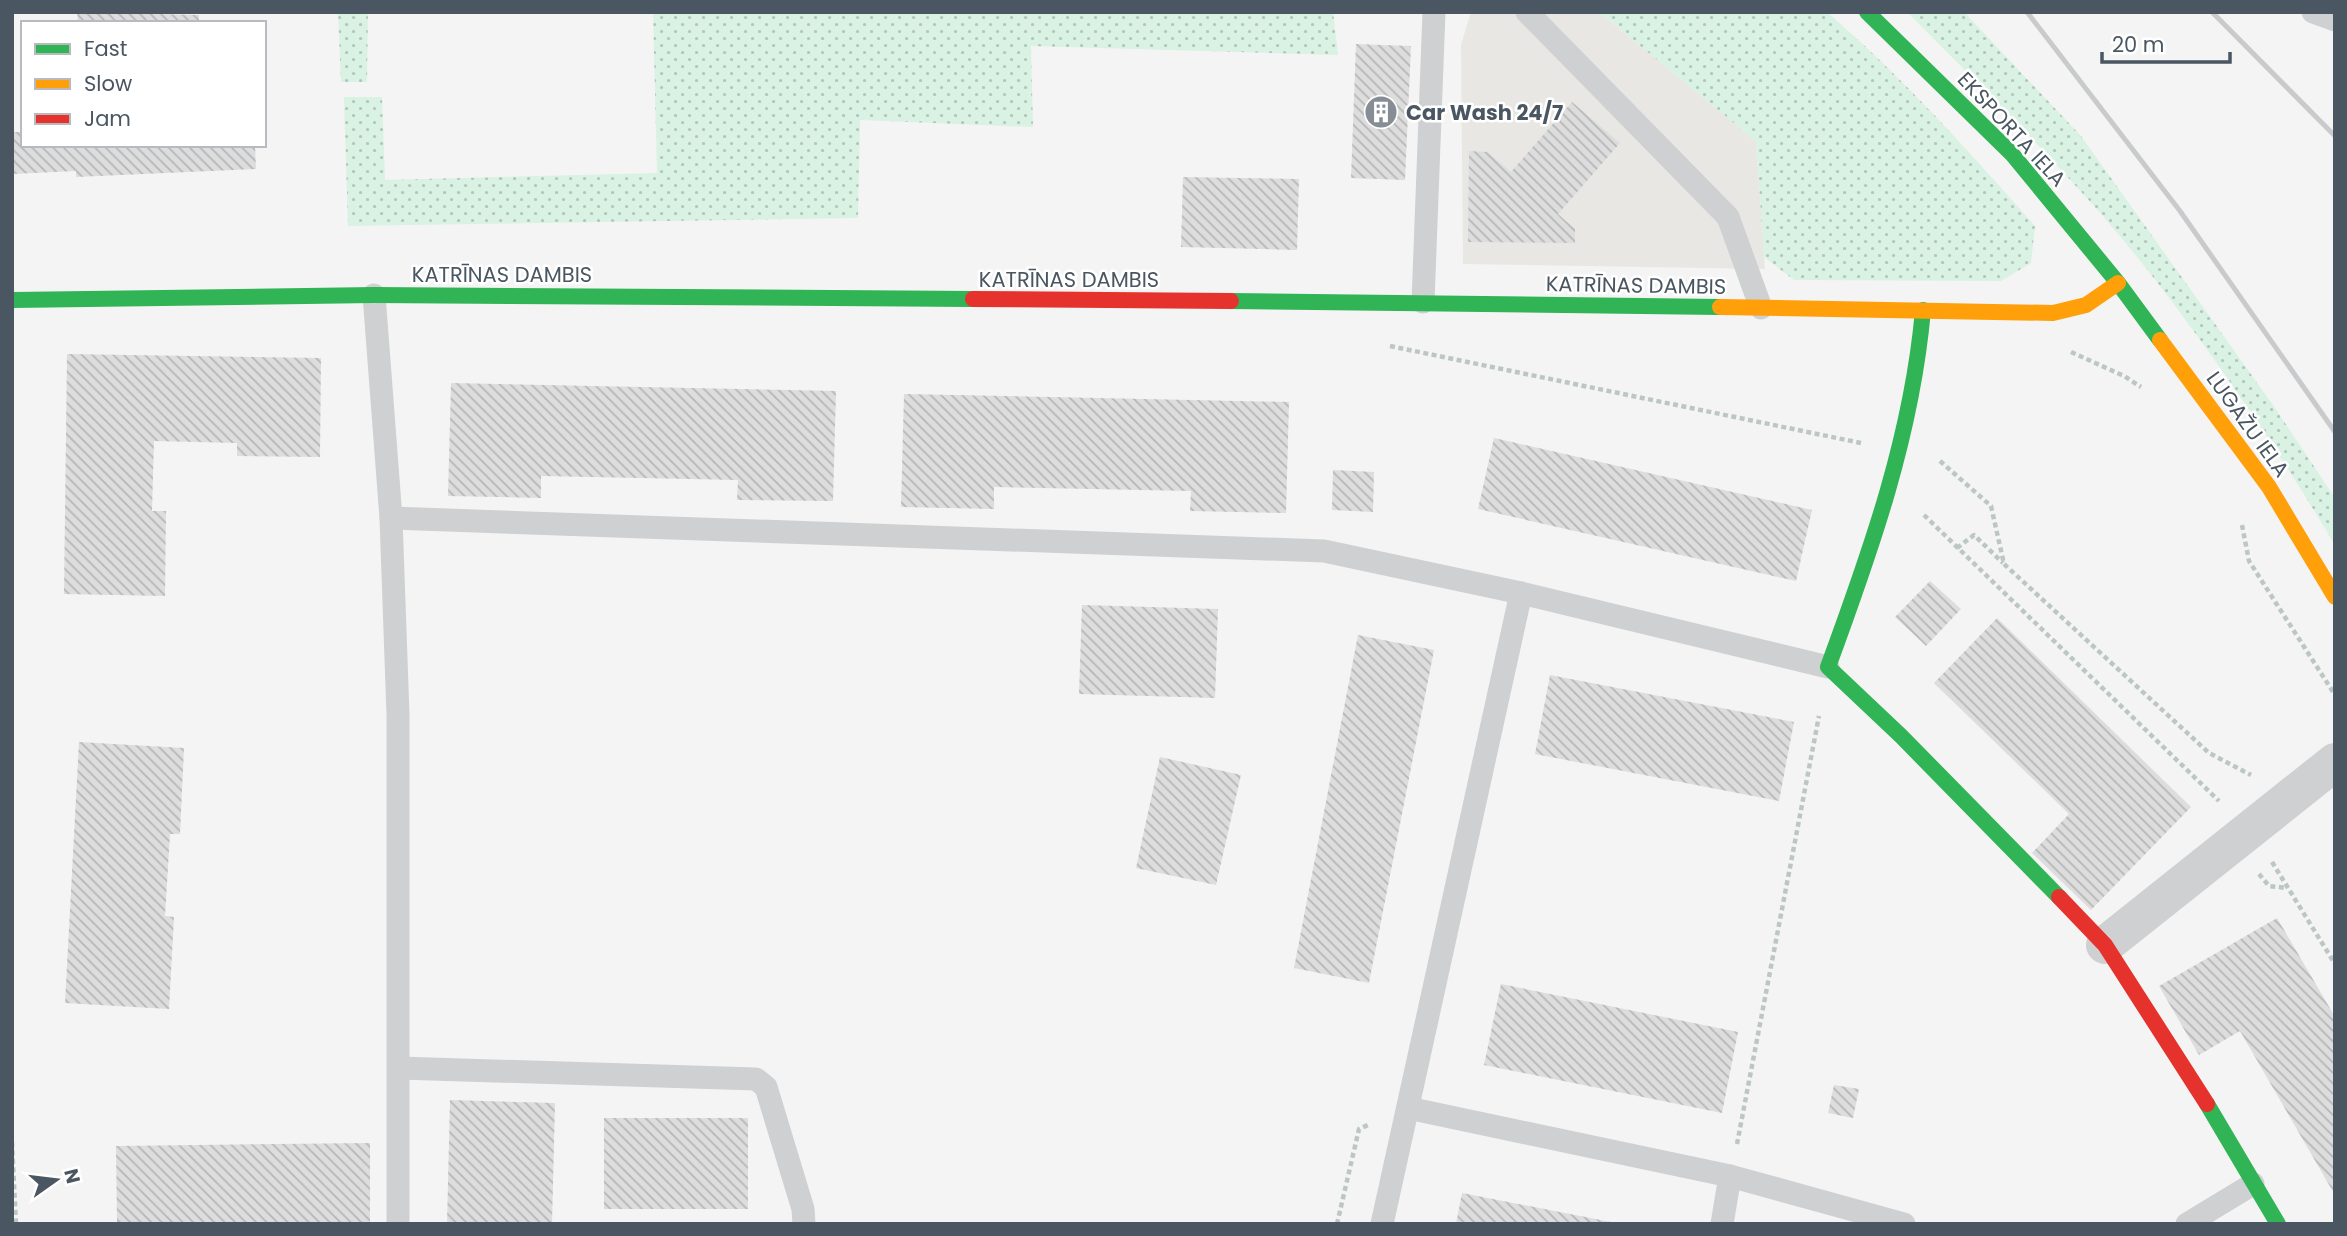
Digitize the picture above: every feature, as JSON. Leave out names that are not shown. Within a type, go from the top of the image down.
[{"type":"street","name":"EKSPORTA IELA","points":[[1867,12],[2012,154],[2118,283]]},
{"type":"street","name":"KATRĪNAS DAMBIS","points":[[12,300],[374,295],[1423,302],[2053,313],[2086,305],[2118,283]]},
{"type":"street","name":"LUGAŽU IELA","points":[[2118,283],[2269,487],[2335,597]]},
{"type":"street","points":[[1923,310],[1918,366],[1894,484],[1828,667],[1901,736],[2105,945],[2188,1072],[2278,1224]]},
{"type":"street","points":[[2105,945],[2335,762]]},
{"type":"lane","points":[[1423,302],[1434,12]]},
{"type":"lane","points":[[1527,12],[1728,217],[1761,308]]},
{"type":"lane","points":[[2314,12],[2335,20]]},
{"type":"lane","points":[[374,295],[391,518],[398,715],[398,1224]]},
{"type":"lane","points":[[391,518],[1324,551],[1521,593],[1828,667]]},
{"type":"lane","points":[[1382,1224],[1521,593]]},
{"type":"lane","points":[[399,1068],[756,1079],[766,1087],[803,1209],[804,1224]]},
{"type":"lane","points":[[1408,1108],[1730,1177],[1904,1224]]},
{"type":"lane","points":[[1721,1224],[1730,1177]]},
{"type":"lane","points":[[2187,1224],[2253,1184]]},
{"type":"path","points":[[1382,344],[1900,451],[1933,455],[1991,506],[2004,564]]},
{"type":"path","points":[[2064,351],[2124,376],[2145,390]]},
{"type":"path","points":[[2240,515],[2249,561],[2335,695]]},
{"type":"path","points":[[1940,531],[2223,804]]},
{"type":"path","points":[[1957,548],[1974,535],[2209,753],[2254,777],[2272,813]]},
{"type":"path","points":[[1730,1177],[1828,667]]},
{"type":"path","points":[[2277,869],[2335,964]]},
{"type":"path","points":[[12,1142],[16,1224]]},
{"type":"shaded area","points":[[1471,12],[1599,12],[1756,141],[1765,269],[1463,264],[1461,45]]},
{"type":"green space","points":[[338,12],[368,12],[367,82],[341,82]]},
{"type":"green space","points":[[653,12],[1333,12],[1338,55],[1031,46],[1033,127],[860,120],[858,218],[348,226],[344,97],[382,97],[385,180],[657,173]]},
{"type":"green space","points":[[1599,12],[1827,12],[1882,62],[1935,116],[2035,226],[2031,263],[2001,281],[1794,280],[1764,257],[1756,141]]},
{"type":"green space","points":[[1907,12],[1964,12],[2081,136],[2275,408],[2335,498],[2335,545],[2283,461],[2165,292],[2055,163]]},
{"type":"building","points":[[77,12],[199,15],[199,21],[78,21]]},
{"type":"building","name":"Car Wash 24/7","points":[[1356,44],[1411,46],[1405,180],[1351,178]]},
{"type":"building","points":[[1572,102],[1620,143],[1558,214],[1575,229],[1575,243],[1468,242],[1469,151],[1487,152],[1511,172]]},
{"type":"building","points":[[12,132],[21,132],[21,147],[255,147],[256,169],[76,177],[76,171],[12,174]]},
{"type":"building","points":[[1183,177],[1299,179],[1297,250],[1181,247]]},
{"type":"building","points":[[67,354],[321,358],[320,457],[237,456],[237,443],[154,441],[152,511],[166,511],[165,596],[64,594]]},
{"type":"building","points":[[451,383],[836,391],[833,501],[737,500],[738,480],[541,476],[541,498],[448,496]]},
{"type":"building","points":[[904,394],[1289,402],[1286,513],[1190,511],[1191,491],[994,487],[994,509],[901,507]]},
{"type":"building","points":[[1494,438],[1812,510],[1796,581],[1478,509]]},
{"type":"building","points":[[1333,470],[1374,472],[1373,512],[1332,510]]},
{"type":"building","points":[[1930,581],[1961,609],[1926,646],[1895,617]]},
{"type":"building","points":[[1082,605],[1218,609],[1215,698],[1079,694]]},
{"type":"building","points":[[1997,618],[2191,807],[2091,910],[2032,853],[2069,814],[1934,683]]},
{"type":"building","points":[[1358,635],[1434,650],[1369,983],[1294,968]]},
{"type":"building","points":[[1550,675],[1794,722],[1779,801],[1535,754]]},
{"type":"building","points":[[79,742],[184,748],[180,834],[170,834],[165,916],[174,917],[169,1009],[65,1003]]},
{"type":"building","points":[[1160,757],[1241,775],[1216,885],[1136,868]]},
{"type":"building","points":[[2277,918],[2335,1017],[2335,1195],[2240,1031],[2199,1055],[2159,986]]},
{"type":"building","points":[[1501,984],[1738,1032],[1722,1113],[1484,1065]]},
{"type":"building","points":[[1834,1085],[1859,1089],[1853,1118],[1828,1113]]},
{"type":"building","points":[[450,1100],[555,1103],[552,1224],[447,1224]]},
{"type":"building","points":[[604,1118],[748,1118],[748,1209],[604,1209]]},
{"type":"building","points":[[370,1143],[370,1224],[117,1224],[116,1146]]},
{"type":"building","points":[[1462,1193],[1611,1222],[1611,1224],[1456,1224]]},
{"type":"railway","points":[[2027,12],[2180,211],[2335,432]]},
{"type":"railway","points":[[2212,12],[2335,136]]},
{"type":"traffic: fast","points":[[1867,12],[2012,154],[2118,283],[2160,340]]},
{"type":"traffic: fast","points":[[12,300],[374,295],[973,299]]},
{"type":"traffic: fast","points":[[1231,301],[1720,307]]},
{"type":"traffic: fast","points":[[1923,310],[1910,402],[1888,492],[1828,667],[1901,736],[2059,897]]},
{"type":"traffic: fast","points":[[2207,1104],[2278,1224]]},
{"type":"traffic: slow","points":[[1720,307],[2053,313],[2086,305],[2118,283]]},
{"type":"traffic: slow","points":[[2160,340],[2269,487],[2335,597]]},
{"type":"traffic: jam","points":[[973,299],[1231,301]]},
{"type":"traffic: jam","points":[[2059,897],[2105,945],[2207,1104]]},
{"type":"place","name":"Car Wash 24/7","points":[[1381,112]]}]
